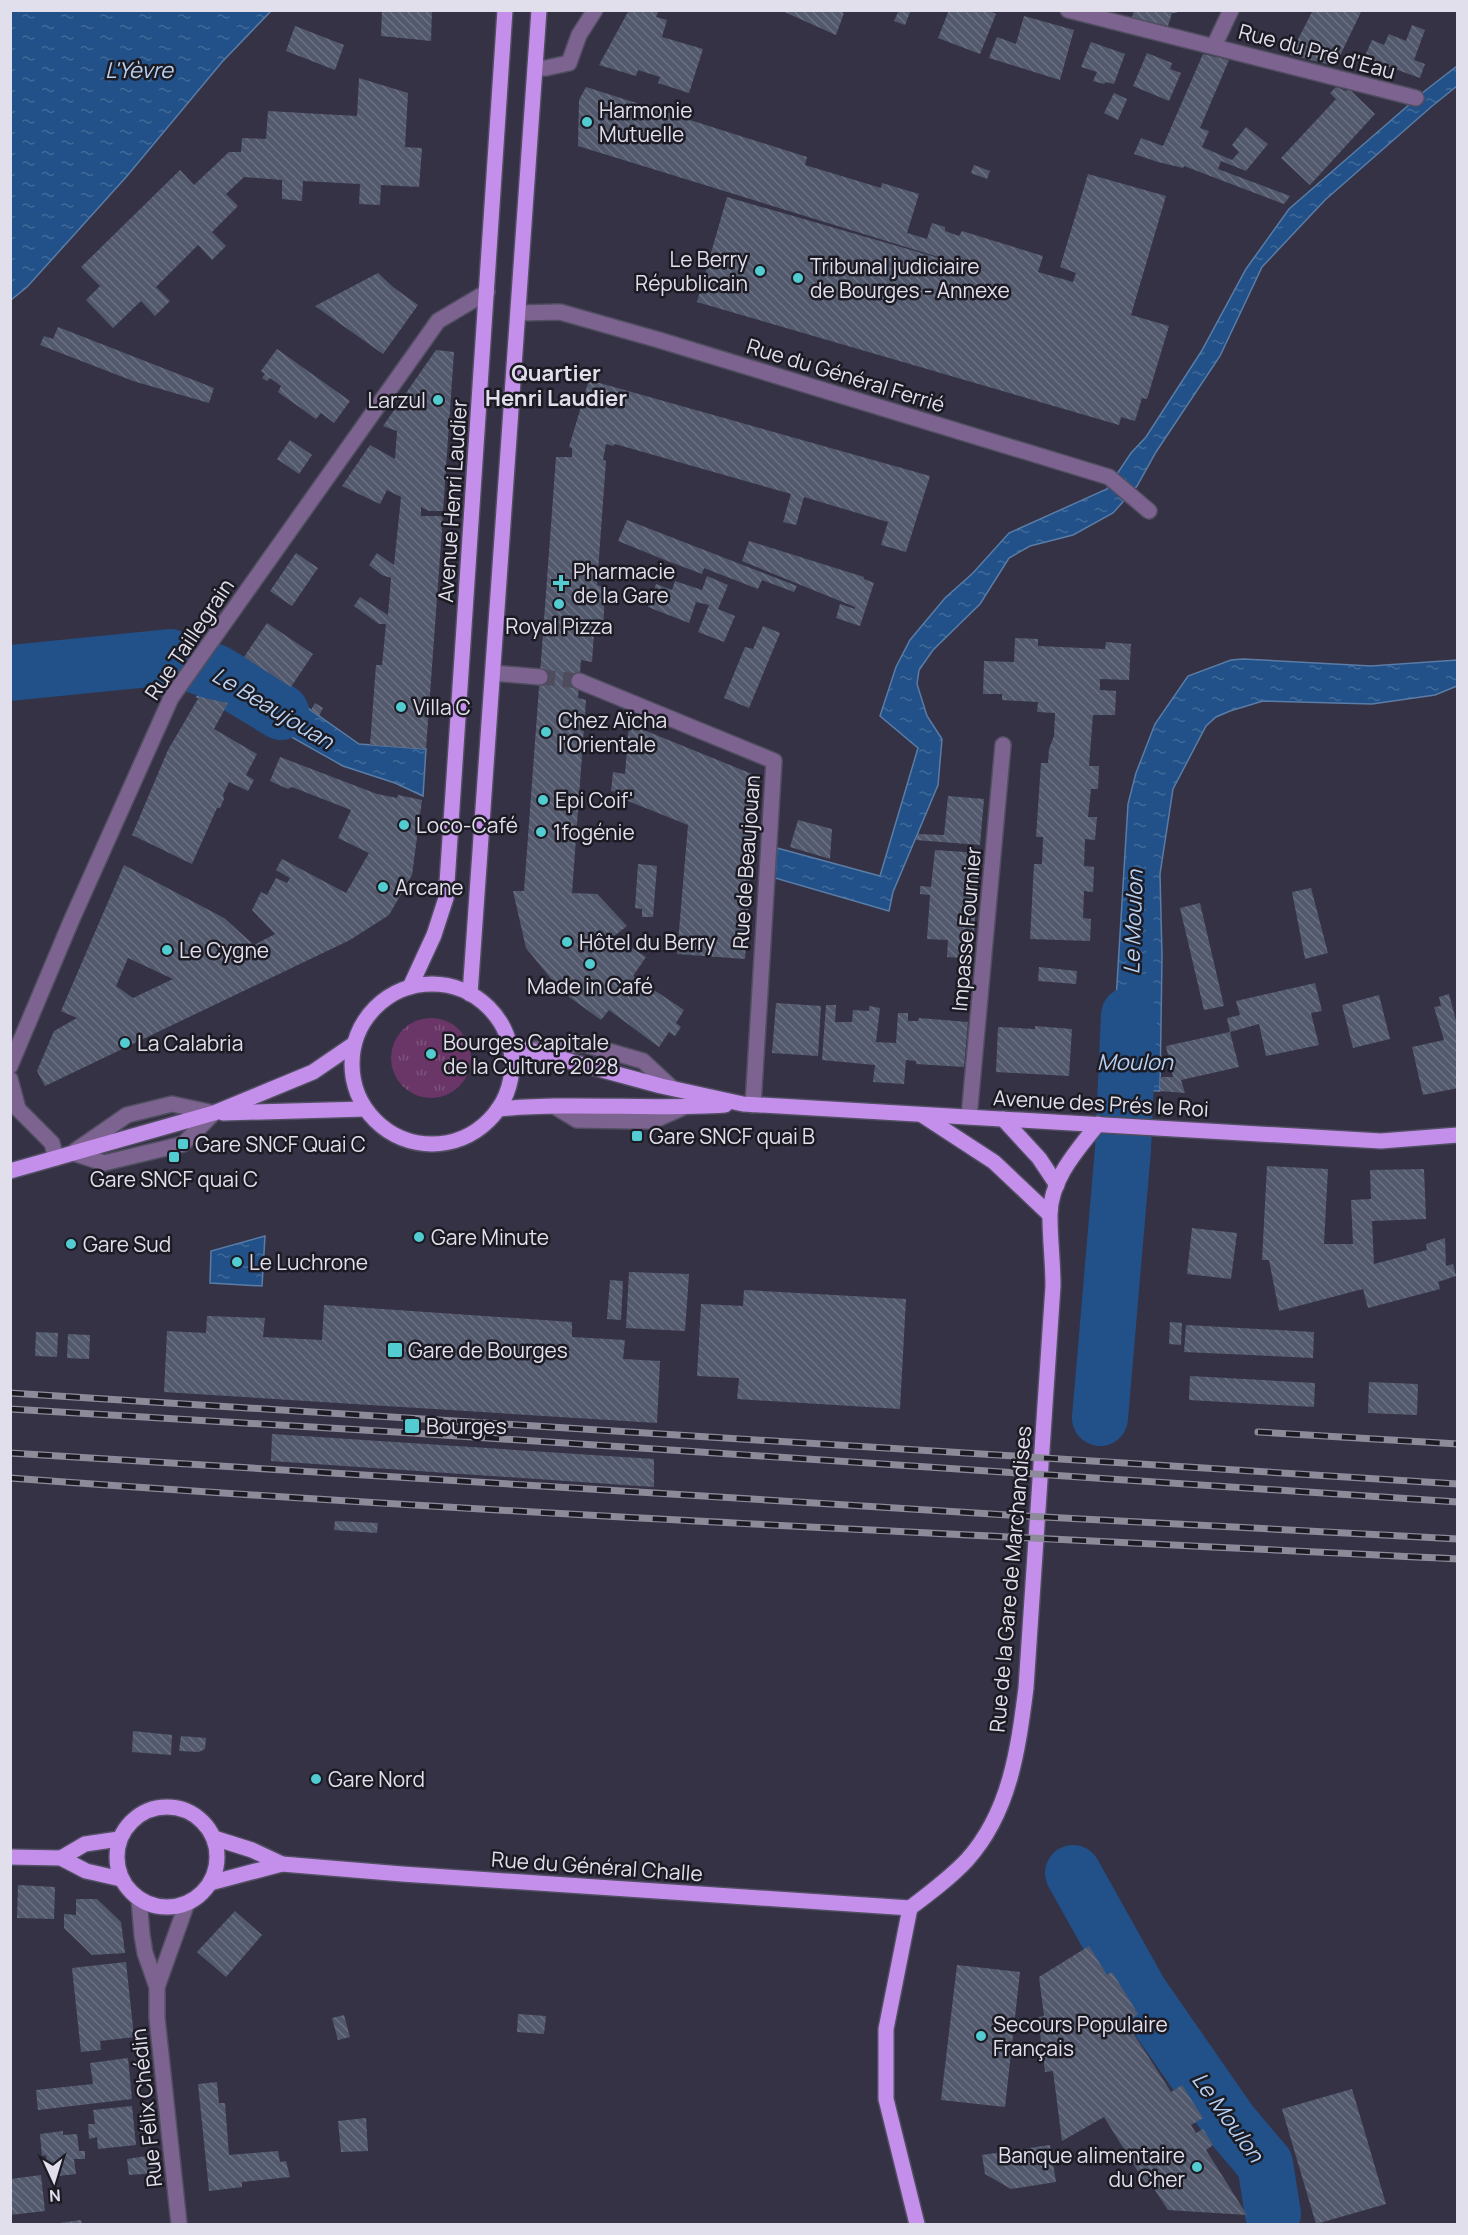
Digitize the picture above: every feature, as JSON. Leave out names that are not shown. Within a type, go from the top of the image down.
[{"type":"main road","name":"Avenue Henri Laudier","points":[[410,987],[434,935],[446,898],[506,10]]},
{"type":"main road","points":[[470,994],[539,10]]},
{"type":"main road","points":[[426,984],[442,985],[470,994],[490,1009],[502,1026],[510,1045],[512,1068],[508,1089],[498,1109],[483,1126],[464,1138],[443,1144],[410,1141],[391,1134],[365,1109],[355,1089],[351,1066],[354,1044],[361,1025],[374,1009],[390,996],[410,987],[426,984]]},
{"type":"main road","points":[[10,1171],[214,1113],[313,1072],[354,1044]]},
{"type":"main road","name":"Avenue des Prés le Roi","points":[[510,1045],[554,1059],[748,1104]]},
{"type":"main road","name":"Avenue des Prés le Roi","points":[[498,1109],[554,1106],[682,1107],[748,1104],[1381,1141],[1458,1135]]},
{"type":"main road","points":[[214,1113],[365,1109]]},
{"type":"main road","points":[[919,1114],[994,1161],[1049,1214]]},
{"type":"main road","points":[[1003,1119],[1039,1158],[1057,1185]]},
{"type":"main road","name":"Rue de la Gare de Marchandises","points":[[910,1908],[944,1882],[966,1861],[983,1840],[1004,1800],[1018,1742],[1026,1688],[1053,1286],[1049,1214],[1057,1185],[1075,1152],[1098,1124]]},
{"type":"main road","points":[[172,1807],[190,1812],[205,1824],[214,1838],[217,1854],[216,1869],[210,1883],[187,1903],[171,1907],[154,1905],[139,1899],[121,1879],[116,1859],[119,1839],[127,1826],[138,1816],[154,1808],[172,1807]]},
{"type":"main road","name":"Rue du Général Challe","points":[[214,1838],[252,1850],[282,1864]]},
{"type":"main road","points":[[61,1858],[85,1844],[119,1839]]},
{"type":"main road","points":[[10,1857],[61,1858],[86,1871],[121,1879]]},
{"type":"main road","name":"Rue du Général Challe","points":[[210,1883],[282,1864],[910,1908]]},
{"type":"main road","points":[[910,1908],[886,2029],[886,2099],[918,2224]]},
{"type":"street","points":[[535,68],[569,63],[579,35],[595,10]]},
{"type":"street","name":"Rue du Pré d'Eau","points":[[1068,10],[1416,98]]},
{"type":"street","points":[[1214,46],[1231,10]]},
{"type":"street","name":"Rue Taillegrain","points":[[10,1066],[72,919],[171,698],[438,321],[487,292]]},
{"type":"street","name":"Rue du Général Ferrié","points":[[518,313],[560,312],[571,315],[1109,477],[1149,511]]},
{"type":"street","points":[[493,673],[540,677]]},
{"type":"street","name":"Rue de Beaujouan","points":[[579,681],[774,761],[748,1104]]},
{"type":"street","name":"Impasse Fournier","points":[[969,1117],[1003,745]]},
{"type":"street","name":"Avenue des Prés le Roi","points":[[529,1050],[584,1044],[643,1061],[672,1088]]},
{"type":"street","points":[[10,1079],[18,1109],[52,1143],[56,1158]]},
{"type":"street","points":[[73,1153],[127,1115],[172,1104],[214,1113]]},
{"type":"street","points":[[73,1153],[104,1163],[183,1144],[214,1113]]},
{"type":"street","name":"Rue Félix Chédin","points":[[139,1899],[145,1953],[157,1987],[157,2018],[179,2224]]},
{"type":"street","name":"Rue Félix Chédin","points":[[157,1987],[187,1903]]},
{"type":"green space","name":"Bourges Capitale de la Culture 2028","points":[[431,1018],[446,1021],[459,1030],[468,1043],[471,1058],[468,1073],[459,1086],[446,1095],[431,1098],[416,1095],[403,1086],[394,1073],[391,1058],[394,1043],[403,1030],[416,1021]]},
{"type":"water","name":"L'Yèvre","points":[[10,11],[271,11],[222,62],[127,176],[27,287],[11,300]]},
{"type":"water","points":[[1457,66],[1457,86],[1325,200],[1262,267],[1220,356],[1156,452],[1137,486],[1113,513],[1073,535],[1030,546],[1009,558],[980,604],[933,650],[919,670],[917,684],[927,716],[942,739],[938,785],[893,892],[889,911],[775,878],[777,848],[880,876],[918,748],[880,716],[896,667],[910,640],[945,598],[973,573],[1009,533],[1107,489],[1131,453],[1146,437],[1201,352],[1246,269],[1289,209],[1426,90]]},
{"type":"water","points":[[184,636],[155,681],[11,684],[11,660]]},
{"type":"water","points":[[228,652],[359,744],[426,749],[423,796],[395,783],[343,766],[233,704],[197,697]]},
{"type":"water","name":"Moulon","points":[[1231,660],[1371,666],[1457,660],[1457,686],[1435,695],[1372,704],[1263,701],[1216,717],[1206,726],[1173,789],[1160,874],[1162,957],[1160,1091],[1104,1089],[1114,1033],[1128,804],[1136,773],[1155,724],[1188,676]]},
{"type":"water","points":[[265,1236],[262,1286],[210,1283],[211,1251]]},
{"type":"building","points":[[382,10],[432,10],[431,41],[381,36]]},
{"type":"building","points":[[629,10],[659,10],[656,17],[667,20],[662,37],[703,49],[689,93],[658,83],[660,77],[638,70],[636,76],[599,65]]},
{"type":"building","points":[[780,10],[838,10],[844,13],[836,35]]},
{"type":"building","points":[[899,10],[911,10],[905,25],[894,21]]},
{"type":"building","points":[[949,10],[987,10],[996,14],[980,54],[938,38]]},
{"type":"building","points":[[1134,10],[1177,10],[1177,13],[1172,13],[1168,26],[1132,18]]},
{"type":"building","points":[[1313,10],[1362,10],[1335,66],[1290,55]]},
{"type":"building","points":[[1024,16],[1074,30],[1060,80],[989,58],[997,37],[1016,44]]},
{"type":"building","points":[[1412,25],[1425,30],[1414,60],[1425,64],[1420,78],[1364,58],[1372,40],[1384,45],[1389,34],[1406,41]]},
{"type":"building","points":[[295,26],[344,45],[335,70],[286,51]]},
{"type":"building","points":[[1091,42],[1125,54],[1114,84],[1093,81],[1097,72],[1081,67]]},
{"type":"building","points":[[1147,53],[1172,63],[1170,69],[1181,73],[1169,101],[1133,86]]},
{"type":"building","points":[[1203,54],[1229,60],[1200,128],[1209,131],[1202,147],[1232,160],[1239,152],[1232,145],[1246,127],[1268,144],[1246,171],[1221,161],[1218,169],[1290,196],[1284,204],[1184,166],[1183,168],[1158,162],[1134,154],[1141,138],[1163,146]]},
{"type":"building","points":[[359,78],[408,93],[405,147],[422,148],[419,187],[381,185],[380,205],[359,204],[360,184],[303,181],[302,201],[282,199],[282,180],[244,177],[226,194],[238,206],[212,232],[226,246],[212,260],[198,245],[156,287],[170,301],[155,316],[141,301],[113,328],[86,300],[100,286],[81,267],[180,170],[194,185],[229,152],[241,152],[242,138],[266,139],[268,111],[357,116]]},
{"type":"building","points":[[586,87],[807,157],[805,165],[881,188],[882,183],[919,194],[907,233],[927,239],[932,223],[945,227],[945,231],[959,236],[962,231],[1043,256],[1038,272],[1073,282],[1076,273],[1060,267],[1088,174],[1166,196],[1131,315],[1169,326],[1147,399],[1142,398],[1135,421],[1121,417],[1119,425],[697,302],[727,197],[984,271],[578,146],[579,100]]},
{"type":"building","points":[[1336,87],[1346,91],[1349,89],[1375,114],[1310,185],[1281,158],[1336,99],[1330,93]]},
{"type":"building","points":[[1114,93],[1127,99],[1118,120],[1104,113]]},
{"type":"building","points":[[974,165],[990,171],[987,179],[971,173]]},
{"type":"building","points":[[378,273],[418,305],[383,354],[315,306]]},
{"type":"building","points":[[58,327],[214,388],[209,403],[133,381],[40,345],[44,336],[53,339]]},
{"type":"building","points":[[277,349],[350,401],[334,423],[321,413],[316,419],[278,392],[281,386],[270,378],[267,381],[262,378],[265,374],[261,371]]},
{"type":"building","points":[[436,350],[454,352],[443,511],[429,511],[421,507],[421,516],[443,516],[426,749],[370,745],[376,665],[382,665],[386,624],[379,624],[354,606],[360,597],[388,615],[391,578],[382,575],[369,565],[377,553],[394,565],[401,497],[387,490],[380,504],[342,486],[370,445],[395,459],[397,431],[383,426]]},
{"type":"building","points":[[589,380],[930,476],[906,552],[881,545],[888,522],[804,497],[796,525],[783,522],[791,494],[615,444],[613,446],[606,444],[603,460],[606,461],[597,585],[605,588],[603,633],[594,633],[592,662],[581,660],[578,698],[586,700],[572,893],[597,894],[627,926],[614,936],[646,957],[633,976],[684,1010],[676,1023],[681,1027],[675,1036],[669,1032],[659,1047],[609,1010],[601,1020],[561,991],[526,948],[513,891],[524,891],[556,457],[572,457],[572,448],[569,447]]},
{"type":"building","points":[[290,440],[312,455],[299,474],[277,459]]},
{"type":"building","points":[[627,520],[797,586],[794,592],[762,580],[758,589],[704,568],[702,574],[665,560],[618,541]]},
{"type":"building","points":[[749,541],[864,577],[874,583],[860,626],[836,618],[840,604],[855,609],[855,607],[742,561]]},
{"type":"building","points":[[296,553],[318,568],[292,606],[270,591]]},
{"type":"building","points":[[707,576],[728,585],[718,609],[735,616],[724,642],[698,632],[709,605],[696,602],[689,623],[648,607],[656,584],[672,590],[675,581],[702,590]]},
{"type":"building","points":[[267,623],[313,654],[291,687],[244,657]]},
{"type":"building","points":[[763,626],[780,633],[749,708],[724,698],[745,647],[753,649]]},
{"type":"building","points":[[1015,638],[1038,639],[1038,646],[1105,649],[1106,642],[1131,644],[1129,680],[1100,679],[1100,690],[1116,691],[1115,715],[1093,715],[1089,766],[1099,766],[1098,789],[1091,789],[1088,817],[1097,817],[1095,840],[1085,839],[1084,866],[1094,867],[1093,892],[1084,891],[1083,918],[1091,919],[1090,941],[1030,939],[1034,864],[1042,864],[1043,837],[1036,837],[1041,763],[1048,763],[1049,749],[1054,736],[1055,713],[1037,712],[1038,702],[1002,700],[1002,694],[983,694],[984,661],[1014,662]]},
{"type":"building","points":[[199,697],[228,703],[214,729],[257,754],[246,775],[254,780],[248,791],[229,782],[220,808],[217,808],[192,864],[132,835],[168,750]]},
{"type":"building","points":[[315,703],[323,708],[319,716],[311,710]]},
{"type":"building","points":[[629,724],[757,776],[745,959],[677,954],[688,825],[623,799],[623,793],[611,791],[613,772],[625,774]]},
{"type":"building","points":[[280,757],[377,794],[422,800],[412,875],[389,915],[350,940],[45,1086],[37,1071],[54,1031],[77,1018],[61,1011],[124,865],[224,918],[254,945],[275,934],[252,910],[261,892],[267,895],[276,878],[287,883],[290,878],[276,870],[282,859],[346,893],[369,853],[338,838],[351,810],[270,781]],"holes":[[[128,958],[173,979],[133,998],[116,986]]]},
{"type":"building","points":[[948,796],[984,799],[980,845],[916,840],[918,834],[944,835]]},
{"type":"building","points":[[798,820],[832,829],[830,859],[790,847]]},
{"type":"building","points":[[935,850],[980,853],[972,959],[947,957],[948,940],[927,939],[930,895],[920,894],[920,886],[931,887]]},
{"type":"building","points":[[638,864],[657,866],[653,917],[642,917],[642,909],[635,908]]},
{"type":"building","points":[[1311,888],[1328,953],[1305,959],[1292,892]]},
{"type":"building","points":[[1200,903],[1224,1006],[1204,1010],[1180,908]]},
{"type":"building","points":[[1039,967],[1077,971],[1076,984],[1038,981]]},
{"type":"building","points":[[1315,983],[1322,1011],[1311,1013],[1319,1045],[1266,1056],[1259,1024],[1230,1032],[1227,1018],[1240,1015],[1236,1001]]},
{"type":"building","points":[[1449,994],[1458,1028],[1458,1088],[1423,1095],[1412,1047],[1444,1040],[1434,1007],[1441,1006],[1439,997]]},
{"type":"building","points":[[1379,995],[1390,1039],[1353,1048],[1342,1005]]},
{"type":"building","points":[[776,1003],[821,1006],[818,1056],[772,1053]]},
{"type":"building","points":[[826,1005],[836,1005],[835,1022],[852,1022],[853,1010],[869,1011],[869,1006],[880,1008],[876,1042],[896,1043],[898,1013],[908,1013],[908,1021],[918,1021],[919,1018],[968,1022],[964,1067],[916,1064],[916,1061],[906,1060],[904,1084],[873,1082],[875,1065],[822,1060]]},
{"type":"building","points":[[1035,1026],[1072,1029],[1069,1076],[996,1072],[998,1027],[1035,1029]]},
{"type":"building","points":[[1230,1032],[1239,1067],[1181,1080],[1185,1093],[1160,1091],[1160,1077],[1173,1077],[1166,1046]]},
{"type":"building","points":[[1267,1166],[1328,1169],[1324,1244],[1353,1244],[1351,1200],[1371,1199],[1370,1170],[1424,1169],[1426,1219],[1372,1221],[1374,1264],[1427,1250],[1426,1244],[1445,1238],[1446,1266],[1453,1264],[1456,1276],[1438,1282],[1440,1289],[1368,1308],[1363,1289],[1279,1311],[1269,1260],[1262,1260]]},
{"type":"building","points":[[1192,1228],[1237,1233],[1231,1279],[1187,1274]]},
{"type":"building","points":[[629,1272],[689,1274],[685,1331],[626,1328]]},
{"type":"building","points":[[610,1280],[623,1281],[621,1320],[607,1319]]},
{"type":"building","points":[[744,1290],[906,1299],[900,1409],[737,1399],[739,1378],[697,1376],[701,1304],[743,1306]]},
{"type":"building","name":"Gare de Bourges","points":[[324,1305],[572,1322],[572,1337],[625,1340],[623,1359],[660,1361],[657,1423],[164,1392],[167,1331],[206,1333],[207,1316],[265,1318],[263,1337],[322,1340]]},
{"type":"building","points":[[1170,1322],[1182,1323],[1181,1345],[1169,1344]]},
{"type":"building","points":[[1186,1325],[1314,1332],[1313,1358],[1184,1352]]},
{"type":"building","points":[[36,1332],[58,1333],[57,1357],[35,1356]]},
{"type":"building","points":[[68,1334],[90,1335],[89,1359],[67,1358]]},
{"type":"building","points":[[1190,1376],[1315,1383],[1314,1407],[1189,1400]]},
{"type":"building","points":[[1369,1382],[1418,1384],[1417,1415],[1368,1413]]},
{"type":"building","points":[[272,1434],[654,1459],[654,1487],[271,1461]]},
{"type":"building","points":[[335,1521],[378,1523],[377,1533],[334,1530]]},
{"type":"building","points":[[133,1731],[172,1735],[171,1755],[132,1752]]},
{"type":"building","points":[[181,1736],[206,1738],[205,1749],[199,1752],[179,1751]]},
{"type":"building","points":[[18,1885],[55,1887],[54,1919],[17,1918]]},
{"type":"building","points":[[76,1899],[97,1899],[121,1922],[125,1953],[92,1955],[64,1928],[64,1914],[76,1915]]},
{"type":"building","points":[[235,1911],[262,1935],[226,1977],[197,1952]]},
{"type":"building","points":[[1089,1946],[1107,1975],[1112,1972],[1138,2014],[1126,2022],[1171,2092],[1182,2085],[1203,2118],[1191,2125],[1196,2133],[1203,2129],[1213,2145],[1206,2150],[1247,2215],[1168,2210],[1151,2184],[1147,2186],[1104,2117],[1062,2141],[1053,2071],[1045,2072],[1038,2017],[1044,2016],[1039,1977]]},
{"type":"building","points":[[126,1962],[134,2037],[100,2041],[101,2050],[81,2052],[72,1968]]},
{"type":"building","name":"Secours Populaire Français","points":[[957,1965],[1020,1972],[1005,2107],[941,2100]]},
{"type":"building","points":[[518,2014],[546,2016],[544,2034],[517,2032]]},
{"type":"building","points":[[344,2015],[350,2037],[338,2040],[332,2018]]},
{"type":"building","points":[[128,2058],[132,2099],[38,2110],[36,2090],[93,2084],[90,2063]]},
{"type":"building","points":[[217,2082],[219,2103],[225,2103],[229,2155],[278,2151],[280,2162],[286,2161],[290,2177],[242,2182],[242,2187],[209,2191],[198,2084]]},
{"type":"building","points":[[1352,2089],[1386,2204],[1316,2224],[1282,2109]]},
{"type":"building","points":[[132,2106],[136,2145],[98,2149],[97,2137],[89,2139],[88,2124],[95,2124],[93,2110]]},
{"type":"building","points":[[366,2118],[368,2151],[341,2152],[338,2121]]},
{"type":"building","points":[[63,2131],[63,2135],[77,2134],[79,2151],[85,2151],[85,2159],[74,2159],[76,2174],[49,2177],[46,2155],[42,2156],[40,2134]]},
{"type":"building","points":[[1050,2145],[1056,2182],[1011,2189],[985,2174],[982,2155]]},
{"type":"building","points":[[153,2155],[156,2173],[129,2175],[127,2159]]},
{"type":"building","points":[[41,2175],[45,2211],[10,2215],[10,2179]]},
{"type":"building","points":[[81,2220],[82,2224],[60,2224],[60,2223]]},
{"type":"waterway","name":"Le Beaujouan","points":[[10,673],[170,657],[215,672],[281,712]]},
{"type":"waterway","name":"Le Moulon","points":[[1100,1418],[1123,1149],[1129,1015]]},
{"type":"waterway","name":"Le Moulon","points":[[1073,1873],[1140,1993],[1231,2124],[1265,2164],[1273,2214]]},
{"type":"tunnel","points":[[540,677],[579,681]]},
{"type":"railway","points":[[10,1393],[1458,1484]]},
{"type":"railway","points":[[10,1409],[413,1433],[1458,1502]]},
{"type":"railway","points":[[1258,1432],[1458,1444]]},
{"type":"railway","points":[[10,1453],[1008,1515],[1458,1539]]},
{"type":"railway","points":[[10,1478],[553,1513],[1458,1559]]},
{"type":"place","name":"Harmonie Mutuelle","points":[[587,122]]},
{"type":"place","name":"Le Berry Républicain","points":[[760,271]]},
{"type":"place","name":"Tribunal judiciaire de Bourges - Annexe","points":[[798,278]]},
{"type":"place","name":"Larzul","points":[[438,400]]},
{"type":"place","name":"Pharmacie de la Gare","points":[[561,583]]},
{"type":"place","name":"Royal Pizza","points":[[559,604]]},
{"type":"place","name":"Villa C","points":[[401,707]]},
{"type":"place","name":"Chez Aïcha l'Orientale","points":[[546,732]]},
{"type":"place","name":"Epi Coif'","points":[[543,800]]},
{"type":"place","name":"Loco-Café","points":[[404,825]]},
{"type":"place","name":"1fogénie","points":[[541,832]]},
{"type":"place","name":"Arcane","points":[[383,887]]},
{"type":"place","name":"Hôtel du Berry","points":[[567,942]]},
{"type":"place","name":"Le Cygne","points":[[167,950]]},
{"type":"place","name":"Made in Café","points":[[590,964]]},
{"type":"place","name":"La Calabria","points":[[125,1043]]},
{"type":"place","name":"Bourges Capitale de la Culture 2028","points":[[431,1054]]},
{"type":"place","name":"Gare SNCF quai B","points":[[637,1136]]},
{"type":"place","name":"Gare SNCF Quai C","points":[[183,1144]]},
{"type":"place","name":"Gare SNCF quai C","points":[[174,1157]]},
{"type":"place","name":"Gare Minute","points":[[419,1237]]},
{"type":"place","name":"Gare Sud","points":[[71,1244]]},
{"type":"place","name":"Le Luchrone","points":[[237,1262]]},
{"type":"place","name":"Gare de Bourges","points":[[395,1350]]},
{"type":"place","name":"Bourges","points":[[412,1426]]},
{"type":"place","name":"Gare Nord","points":[[316,1779]]},
{"type":"place","name":"Secours Populaire Français","points":[[981,2036]]},
{"type":"place","name":"Banque alimentaire du Cher","points":[[1197,2167]]},
{"type":"district","name":"Quartier Henri Laudier","points":[[556,386]]}]
